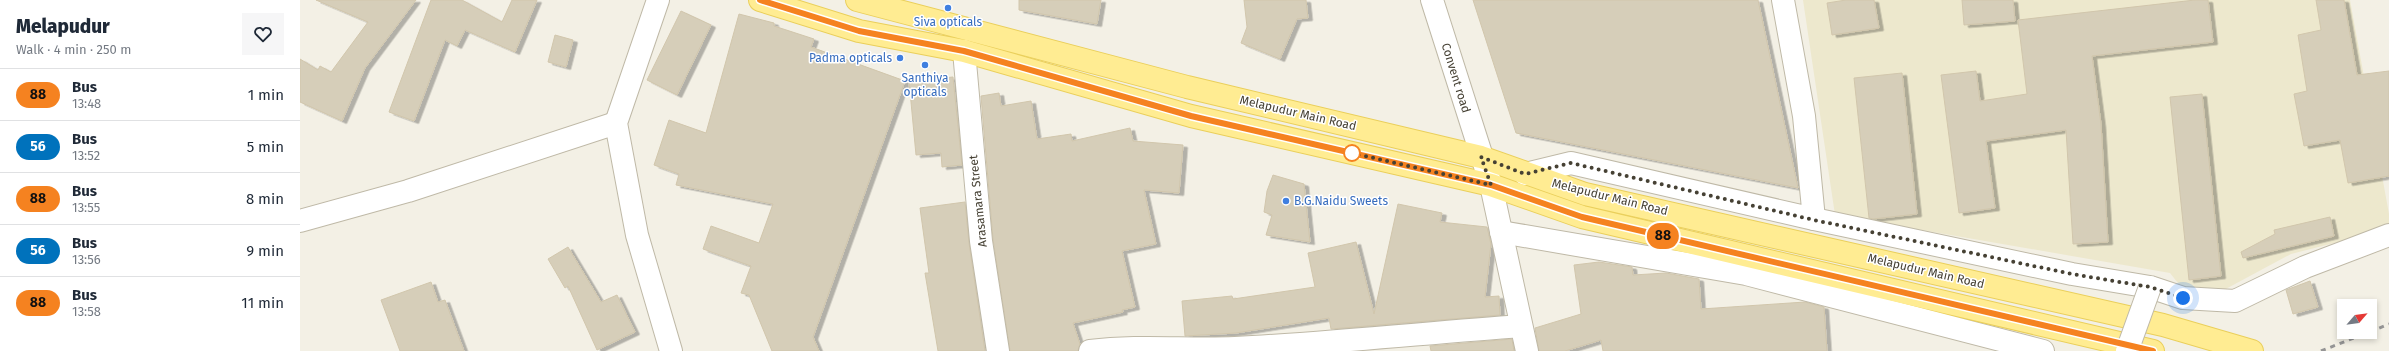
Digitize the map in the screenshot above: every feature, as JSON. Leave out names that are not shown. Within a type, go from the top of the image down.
[{"type":"main road","name":"Melapudur Main Road","points":[[760,0],[859,31],[964,51],[1191,116],[1491,185],[1582,217],[2153,351]]},
{"type":"main road","name":"Melapudur Main Road","points":[[856,0],[1187,87],[1481,157],[1525,174],[1585,194],[2163,325],[2252,351]]},
{"type":"street","points":[[658,0],[616,123],[637,235],[671,351]]},
{"type":"street","name":"Convent road","points":[[1432,0],[1491,185],[1526,351]]},
{"type":"street","points":[[1783,0],[1804,116],[1814,220]]},
{"type":"street","name":"Arasamara Street","points":[[964,51],[981,241],[998,351]]},
{"type":"street","points":[[300,221],[408,191],[616,123]]},
{"type":"street","points":[[1525,174],[1571,163],[1814,220],[2072,274],[2150,287],[2183,298],[2235,301],[2305,267],[2389,235]]},
{"type":"street","points":[[1501,232],[1746,274],[2043,351]]},
{"type":"street","points":[[2127,351],[2150,287]]},
{"type":"street","points":[[1090,351],[1111,348],[1188,350],[1381,345],[1521,326]]},
{"type":"shaded area","points":[[1803,0],[2350,0],[2389,214],[2389,229],[2291,254],[2222,291],[2185,292],[2170,273],[1835,215]]},
{"type":"building","points":[[316,0],[416,0],[365,68],[342,121],[300,102],[300,59],[318,70],[320,66],[331,72],[368,22]]},
{"type":"building","points":[[431,0],[462,0],[502,22],[512,0],[537,0],[515,52],[465,30],[457,46],[445,40],[414,121],[389,112]]},
{"type":"building","points":[[1019,0],[1101,0],[1097,24],[1019,10]]},
{"type":"building","points":[[1244,0],[1306,0],[1308,18],[1297,19],[1280,59],[1241,43],[1247,27]]},
{"type":"building","points":[[1473,0],[1758,0],[1798,188],[1516,133]]},
{"type":"building","points":[[1846,0],[1874,0],[1879,28],[1832,35],[1827,3]]},
{"type":"building","points":[[1962,0],[2013,0],[2015,21],[1964,25]]},
{"type":"building","points":[[2195,0],[2208,0],[2213,42],[2092,56],[2101,124],[2108,242],[2073,244],[2066,130],[1986,141],[1995,208],[1959,213],[1941,75],[1976,71],[1980,101],[2027,94],[2018,20]]},
{"type":"building","points":[[2316,0],[2344,0],[2357,75],[2389,71],[2389,176],[2348,183],[2340,140],[2304,146],[2294,94],[2307,91],[2298,35],[2321,30]]},
{"type":"building","points":[[681,11],[711,25],[677,95],[647,80]]},
{"type":"building","points":[[739,14],[774,23],[774,26],[814,39],[811,47],[905,81],[813,337],[819,351],[772,351],[749,295],[741,293],[751,266],[703,249],[711,226],[759,243],[773,204],[676,185],[679,174],[654,165],[669,120],[706,133]]},
{"type":"building","points":[[555,35],[573,40],[566,67],[548,62]]},
{"type":"building","points":[[1902,73],[1917,214],[1873,219],[1869,218],[1854,78]]},
{"type":"building","points":[[953,77],[962,165],[942,167],[941,153],[916,155],[909,81]]},
{"type":"building","points":[[999,93],[1001,106],[1031,101],[1037,139],[1071,134],[1072,141],[1130,128],[1133,141],[1183,145],[1179,193],[1144,190],[1156,244],[1122,251],[1135,307],[1122,310],[1123,312],[1073,323],[1080,344],[1078,351],[1010,351],[993,239],[981,96]]},
{"type":"building","points":[[2202,94],[2221,276],[2189,280],[2170,97]]},
{"type":"building","name":"B.G.Naidu Sweets","points":[[1273,175],[1304,184],[1310,242],[1266,235],[1272,215],[1264,212],[1267,191]]},
{"type":"building","points":[[965,202],[969,243],[985,351],[938,351],[925,273],[929,273],[920,208]]},
{"type":"building","points":[[1398,204],[1442,213],[1440,222],[1487,227],[1491,244],[1485,297],[1499,296],[1500,315],[1331,329],[1329,318],[1236,333],[1185,336],[1182,301],[1232,296],[1233,299],[1315,287],[1308,253],[1356,242],[1374,314]]},
{"type":"building","points":[[2330,217],[2334,236],[2243,258],[2241,252],[2275,234],[2274,230]]},
{"type":"building","points":[[568,247],[601,302],[617,295],[635,332],[597,350],[568,286],[565,288],[548,259]]},
{"type":"building","points":[[1599,262],[1632,267],[1633,275],[1666,273],[1699,279],[1701,309],[1805,302],[1824,307],[1827,351],[1603,351],[1601,340],[1565,351],[1539,351],[1535,328],[1581,314],[1574,265]]},
{"type":"building","points":[[2310,281],[2318,307],[2293,314],[2286,290]]},
{"type":"building","points":[[431,282],[438,302],[445,300],[464,351],[400,351],[381,300]]},
{"type":"building","points":[[1512,339],[1514,351],[1431,351],[1430,346]]},
{"type":"railway","points":[[2377,329],[2389,324]]},
{"type":"railway","points":[[2321,351],[2351,339]]},
{"type":"bus line","name":"88","points":[[760,0],[778,7],[859,31],[964,51],[1191,116],[1491,185],[1582,217],[2153,351]]},
{"type":"place","name":"Siva opticals","points":[[948,8]]},
{"type":"place","name":"Padma opticals","points":[[900,58]]},
{"type":"place","name":"Santhiya opticals","points":[[925,65]]},
{"type":"place","name":"B.G.Naidu Sweets","points":[[1286,201]]},
{"type":"route","points":[[1352,153],[1491,185],[1481,157],[1525,174],[1571,163],[1814,220],[2072,274],[2150,287],[2183,298]]}]
